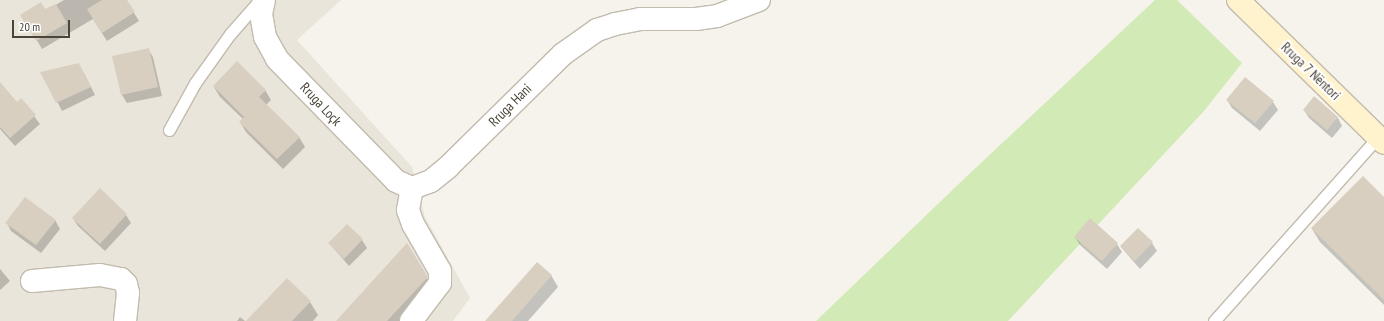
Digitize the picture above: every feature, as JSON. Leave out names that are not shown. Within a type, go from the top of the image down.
[{"type":"main road","name":"Rruga 7 Nëntori","points":[[1238,0],[1381,140]]},
{"type":"street","name":"Rruga Loçk","points":[[264,0],[261,14],[265,37],[277,59],[396,181],[412,188]]},
{"type":"street","name":"Rruga Hani","points":[[412,188],[431,181],[448,167],[562,54],[597,30],[615,24],[640,19],[690,20],[717,16],[759,0]]},
{"type":"street","points":[[411,321],[440,282],[440,271],[413,224],[408,210],[412,188]]},
{"type":"street","points":[[32,281],[100,275],[121,279],[126,284],[128,293],[125,321]]},
{"type":"lane","points":[[169,130],[195,83],[230,34],[260,0]]},
{"type":"lane","points":[[1214,321],[1381,140]]},
{"type":"shaded area","points":[[0,0],[341,0],[297,40],[412,167],[425,217],[470,298],[453,321],[0,321]]},
{"type":"green space","points":[[1155,0],[1177,0],[1242,63],[1204,111],[1008,321],[816,321],[966,177]]},
{"type":"building","points":[[102,0],[127,0],[135,12],[102,33],[87,9]]},
{"type":"building","points":[[41,2],[45,9],[56,4],[67,23],[36,41],[20,15]]},
{"type":"building","points":[[149,48],[158,87],[121,95],[112,56]]},
{"type":"building","points":[[237,61],[266,90],[259,97],[300,137],[277,159],[239,122],[244,117],[213,86]]},
{"type":"building","points":[[79,63],[91,87],[56,103],[40,72]]},
{"type":"building","points":[[1245,77],[1274,101],[1255,123],[1226,100]]},
{"type":"building","points":[[0,82],[17,102],[21,98],[36,115],[10,138],[0,127]]},
{"type":"building","points":[[1314,96],[1338,117],[1327,130],[1303,110]]},
{"type":"building","points":[[1363,176],[1384,197],[1384,300],[1311,228]]},
{"type":"building","points":[[100,188],[127,214],[100,244],[72,218]]},
{"type":"building","points":[[25,197],[56,220],[36,245],[5,223]]},
{"type":"building","points":[[1090,218],[1118,243],[1102,261],[1074,237]]},
{"type":"building","points":[[347,224],[363,239],[344,259],[328,243]]},
{"type":"building","points":[[1138,228],[1153,242],[1135,261],[1120,246]]},
{"type":"building","points":[[407,243],[428,277],[387,321],[336,321]]},
{"type":"building","points":[[537,262],[552,275],[512,321],[485,321]]},
{"type":"building","points":[[287,278],[311,301],[292,321],[246,321]]}]
